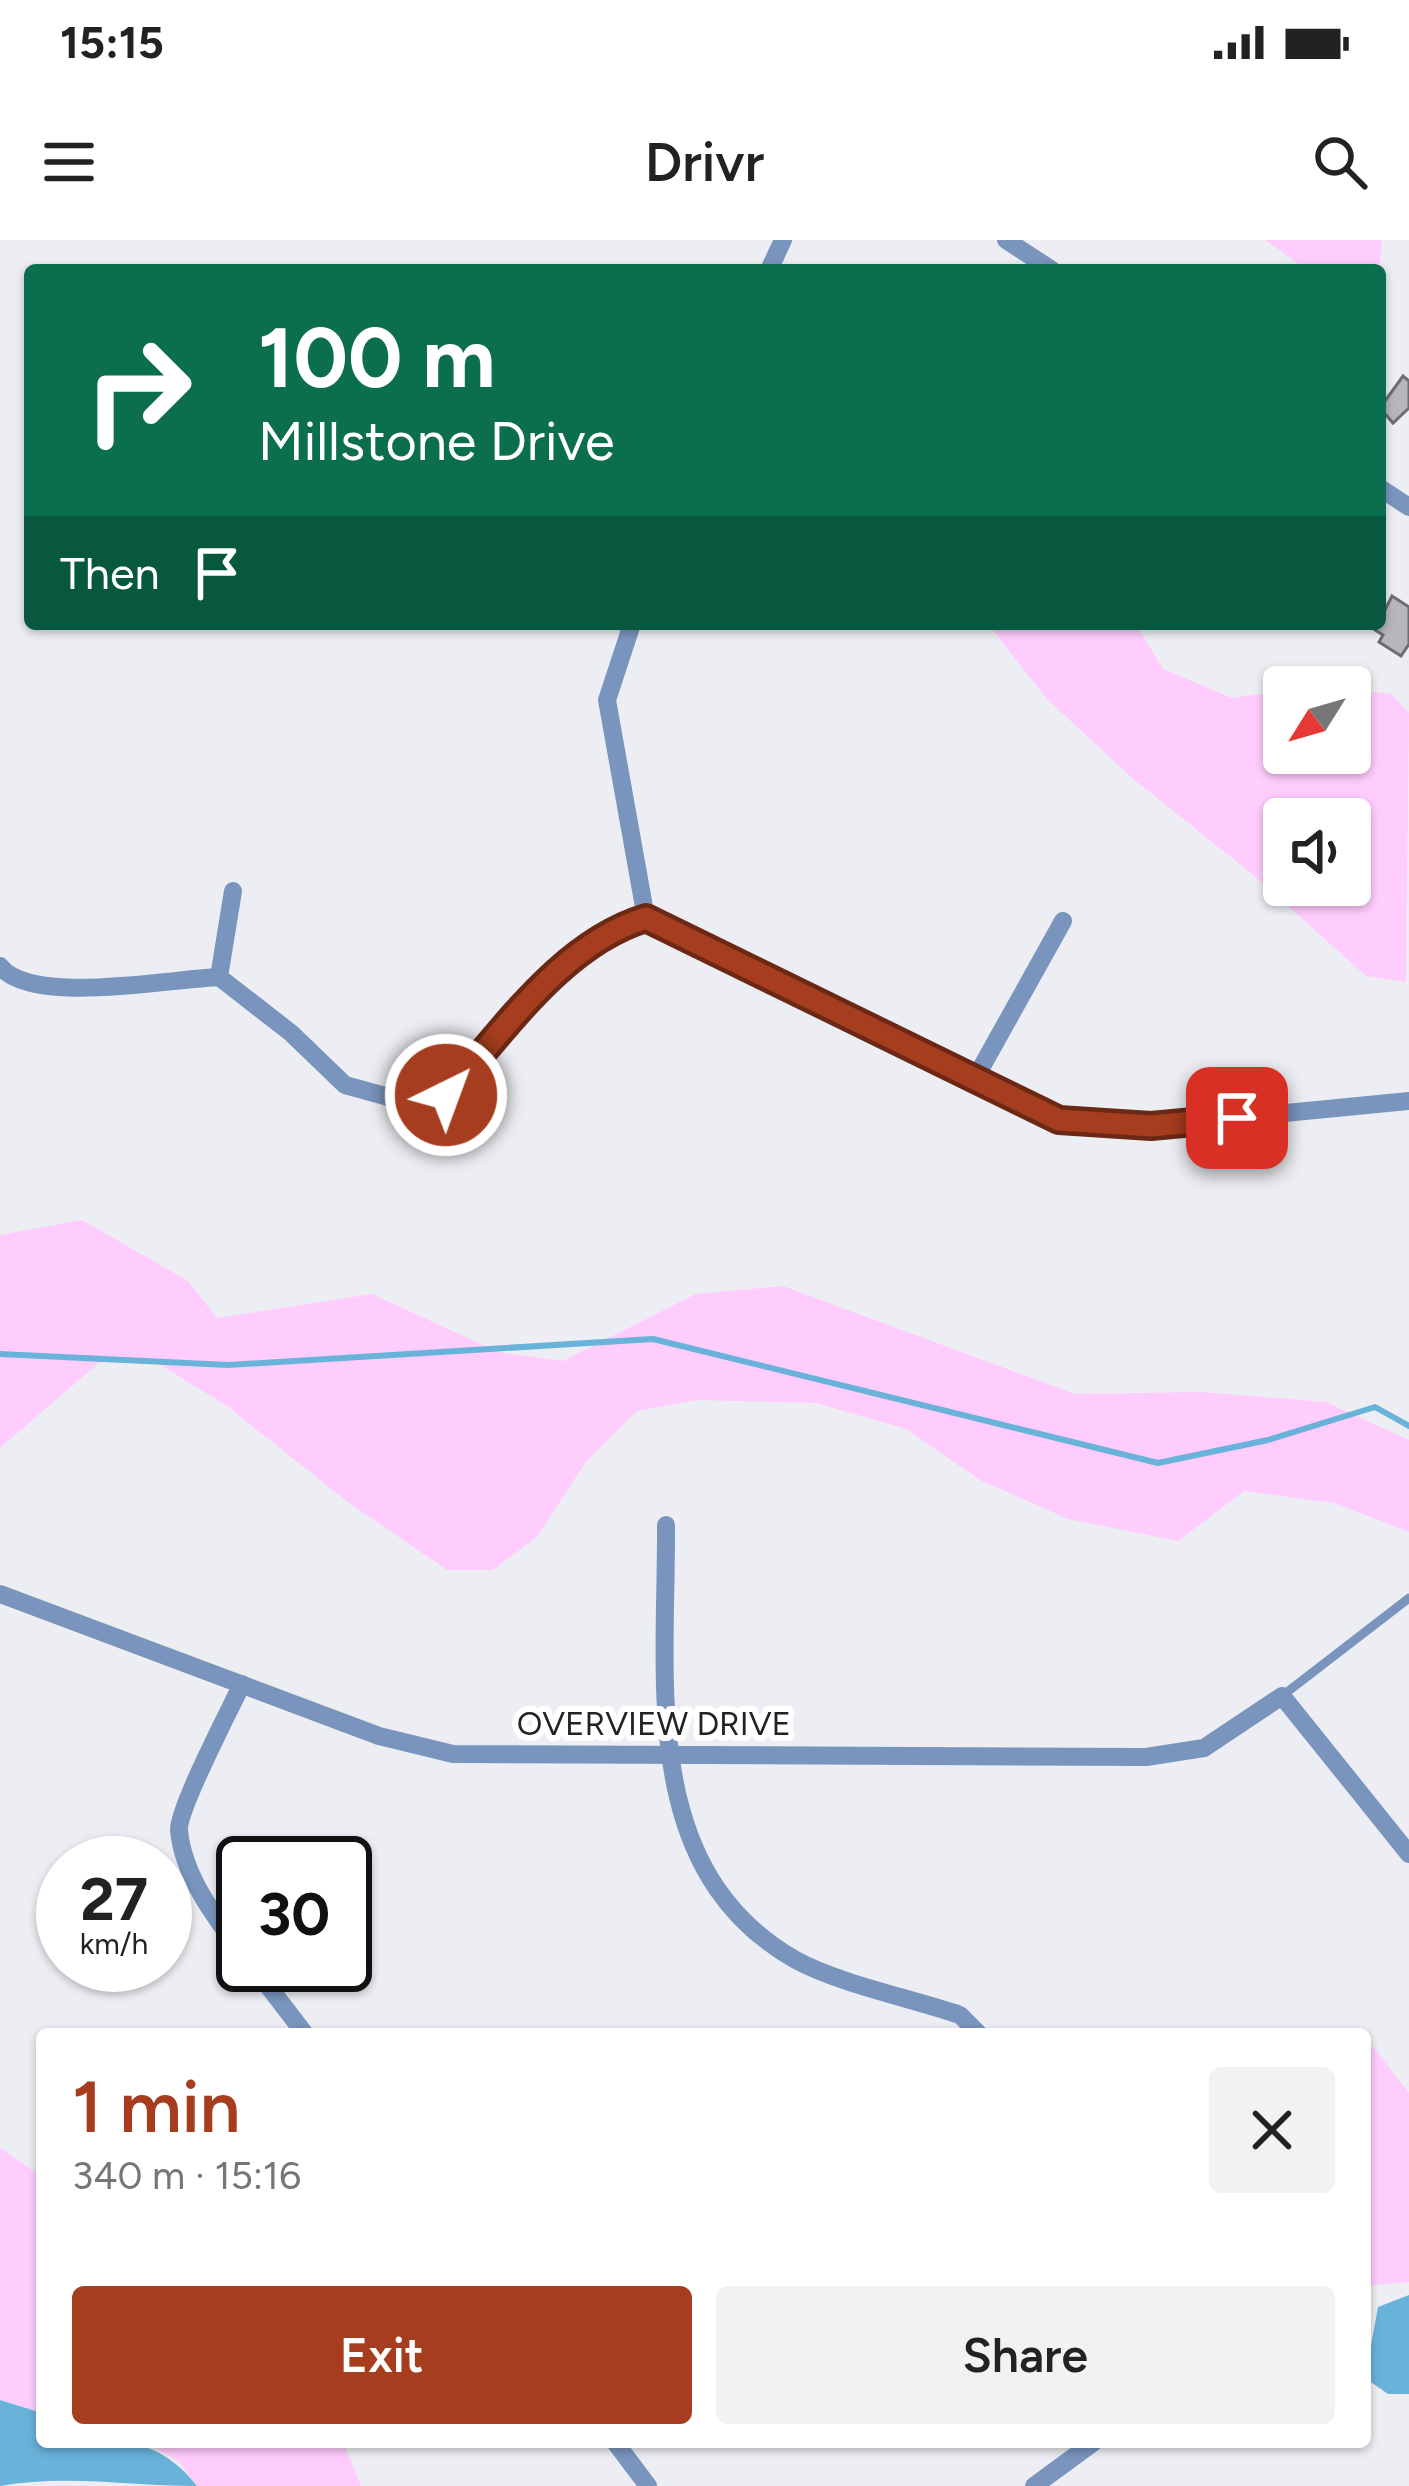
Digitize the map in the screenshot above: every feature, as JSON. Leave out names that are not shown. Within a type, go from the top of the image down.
[{"type":"street","points":[[1006,240],[1043,264]]},
{"type":"street","points":[[630,630],[607,700],[646,918]]},
{"type":"street","points":[[219,977],[233,891]]},
{"type":"street","points":[[0,966],[6,973],[54,990],[219,977],[291,1033],[345,1084],[403,1101],[446,1095],[564,965],[610,928],[646,918],[1059,1120],[1151,1126],[1409,1101]]},
{"type":"street","points":[[976,1078],[1063,921]]},
{"type":"street","points":[[666,1525],[668,1752],[699,1868],[744,1925],[798,1961],[961,2014],[974,2028]]},
{"type":"street","name":"OVERVIEW DRIVE","points":[[0,1594],[379,1736],[453,1754],[1146,1756],[1204,1748],[1282,1696]]},
{"type":"street","points":[[216,1920],[188,1862],[178,1826],[242,1684]]},
{"type":"street","points":[[1282,1696],[1409,1854]]},
{"type":"street","points":[[273,1992],[300,2028]]},
{"type":"street","points":[[620,2448],[648,2486]]},
{"type":"street","points":[[1034,2486],[1086,2448]]},
{"type":"lane","points":[[1282,1696],[1409,1598]]},
{"type":"shaded area","points":[[1265,240],[1382,240],[1380,264],[1299,264]]},
{"type":"shaded area","points":[[993,630],[1140,630],[1163,669],[1232,698],[1263,694],[1263,774],[1371,774],[1371,692],[1391,694],[1409,713],[1406,982],[1366,976],[1288,906],[1371,906],[1371,798],[1263,798],[1263,884],[1131,777],[1047,699]]},
{"type":"shaded area","points":[[82,1220],[188,1281],[217,1318],[372,1294],[498,1352],[563,1361],[696,1294],[783,1286],[1075,1394],[1201,1392],[1326,1402],[1409,1440],[1409,1532],[1334,1503],[1244,1491],[1178,1541],[1068,1519],[980,1480],[906,1429],[816,1403],[698,1400],[637,1411],[585,1463],[537,1537],[493,1570],[447,1570],[349,1503],[227,1406],[159,1364],[100,1362],[0,1448],[0,1235]]},
{"type":"shaded area","points":[[1371,2047],[1409,2093],[1409,2282],[1371,2285]]},
{"type":"shaded area","points":[[0,2148],[36,2173],[36,2411],[0,2400]]},
{"type":"shaded area","points":[[155,2448],[345,2448],[361,2486],[197,2486],[179,2462]]},
{"type":"water","points":[[1409,2295],[1409,2394],[1388,2394],[1371,2382],[1378,2307]]},
{"type":"water","points":[[0,2400],[36,2411],[36,2448],[148,2448],[180,2468],[197,2486],[73,2481],[0,2486]]},
{"type":"building","points":[[1403,376],[1409,381],[1409,408],[1393,423],[1386,415],[1386,400]]},
{"type":"building","points":[[1392,596],[1409,607],[1409,644],[1401,656],[1379,642],[1383,635],[1375,630],[1386,630],[1386,608]]},
{"type":"waterway","points":[[0,1354],[228,1365],[653,1339],[1158,1463],[1268,1440],[1375,1407],[1409,1426]]},
{"type":"route","points":[[446,1095],[564,965],[610,928],[646,918],[1059,1120],[1151,1126],[1237,1118]]}]
